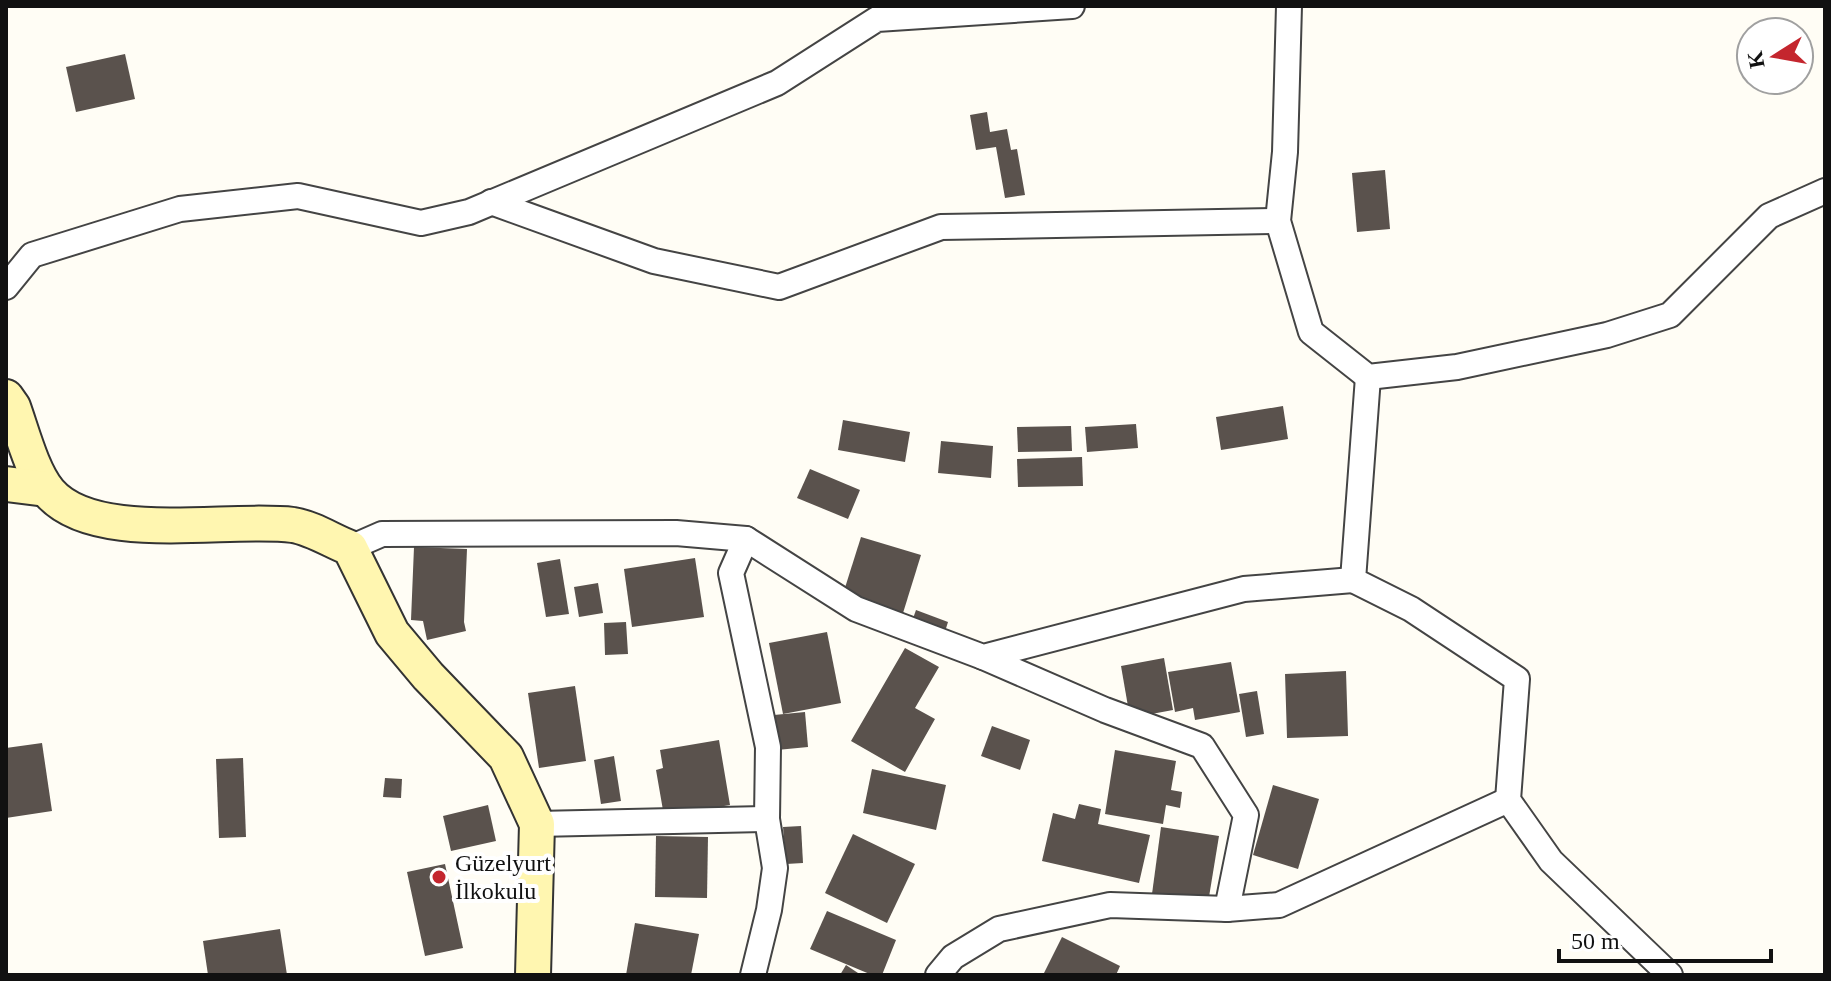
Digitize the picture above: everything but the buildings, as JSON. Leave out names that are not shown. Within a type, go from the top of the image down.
[{"type":"street","points":[[6,287],[32,255],[180,209],[298,196],[421,223],[469,212],[777,83],[877,19],[1072,6]]},
{"type":"street","points":[[1289,6],[1285,152],[1278,221],[1311,332],[1368,377],[1457,367],[1607,335],[1670,315],[1769,216],[1825,191]]},
{"type":"street","points":[[491,202],[654,261],[779,287],[941,227],[1278,221]]},
{"type":"street","points":[[1353,580],[1368,377]]},
{"type":"street","points":[[6,397],[13,407],[46,489],[62,505],[91,518],[130,525],[253,522],[298,526],[350,548],[392,633],[428,676],[506,757],[537,824],[533,975]]},
{"type":"street","points":[[6,484],[46,489]]},
{"type":"street","points":[[350,548],[382,534],[676,533],[746,539],[856,609],[1202,746],[1246,815],[1227,909]]},
{"type":"street","points":[[746,539],[731,573],[768,747],[767,819],[775,868],[769,910],[753,975]]},
{"type":"street","points":[[983,657],[1244,589],[1353,580],[1411,609],[1517,679],[1508,800],[1551,861],[1670,975]]},
{"type":"street","points":[[938,975],[953,957],[999,929],[1110,905],[1227,909],[1279,905],[1508,800]]},
{"type":"street","points":[[537,824],[767,819]]},
{"type":"place","name":"Güzelyurt İlkokulu","points":[[439,877]]}]
